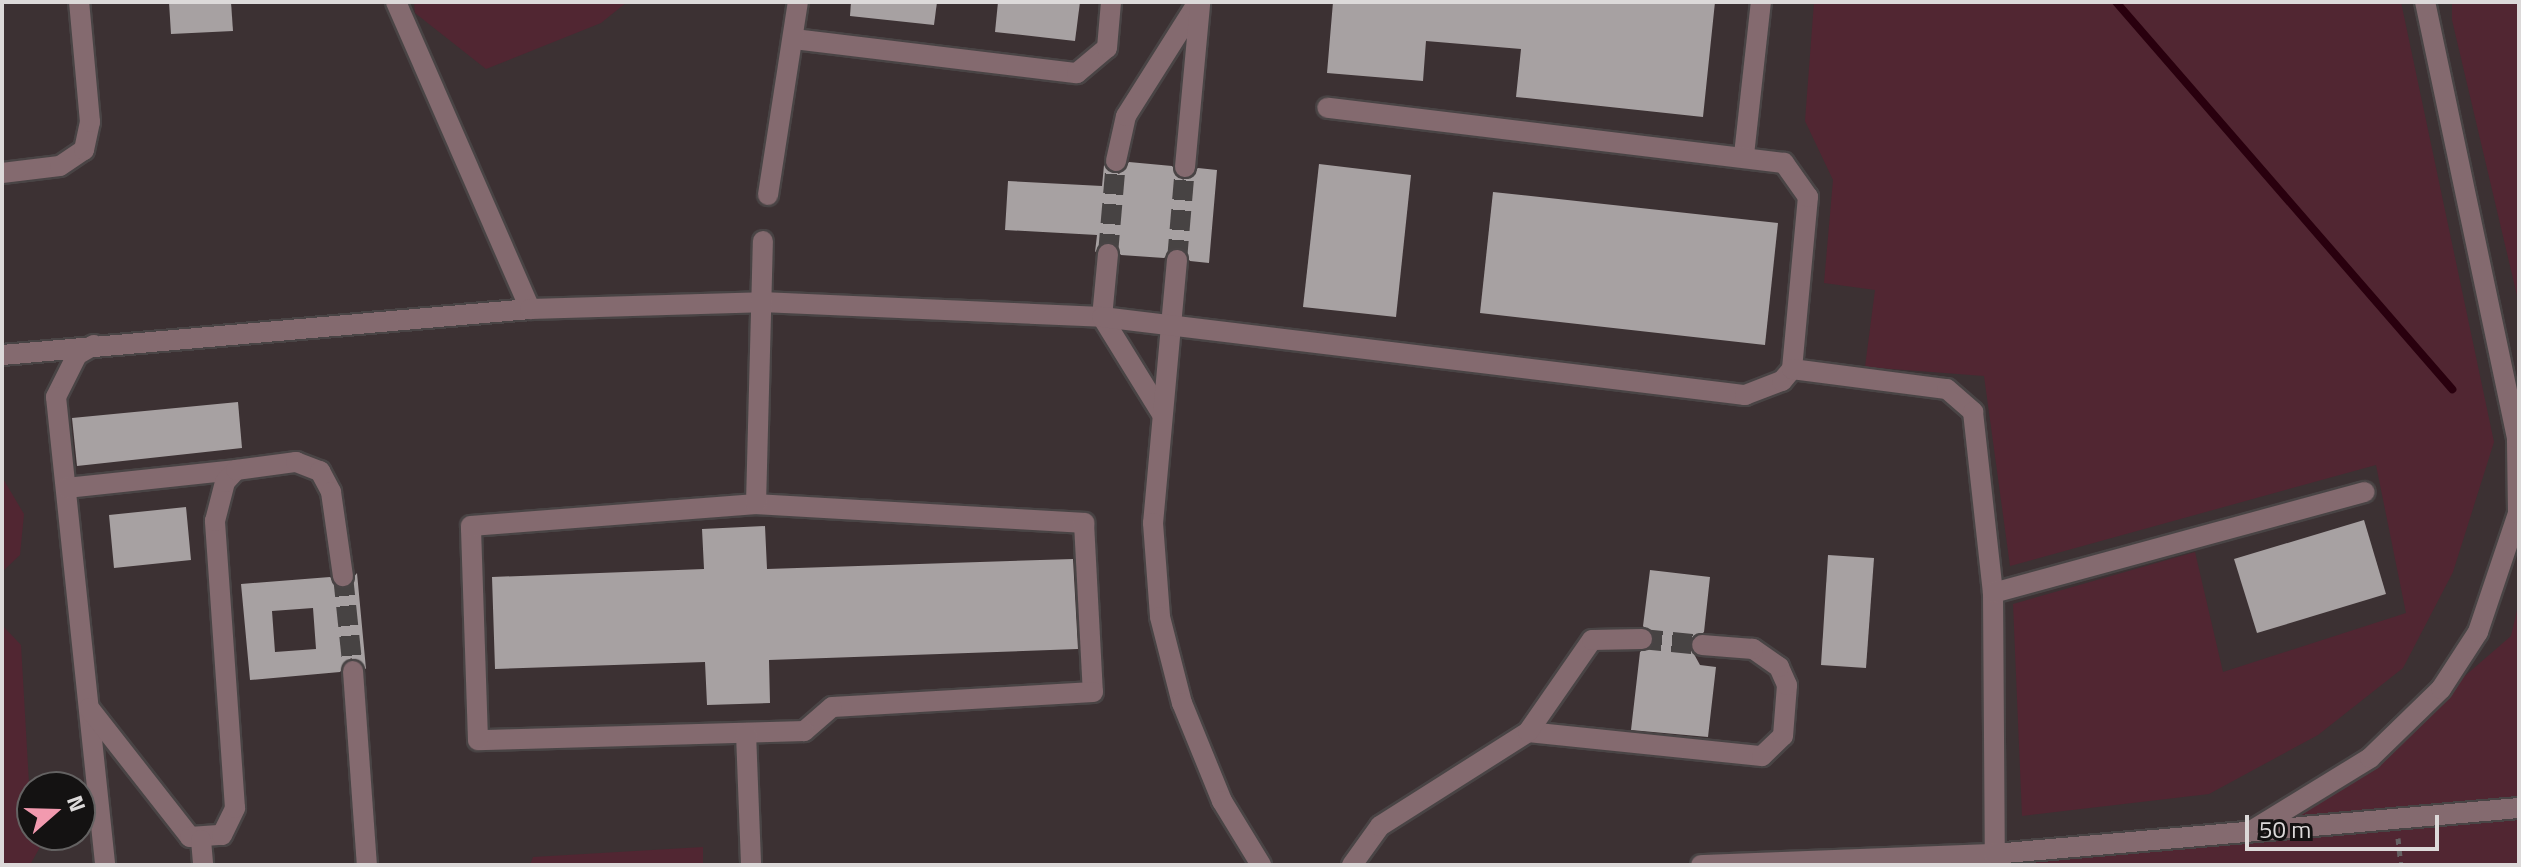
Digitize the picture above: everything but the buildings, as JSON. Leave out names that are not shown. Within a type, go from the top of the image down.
[{"type":"lane","points":[[2,173],[60,166],[84,150],[90,122],[79,2]]},
{"type":"lane","points":[[396,2],[530,309]]},
{"type":"lane","points":[[768,195],[798,2]]},
{"type":"lane","points":[[794,39],[1077,73],[1107,48],[1111,2]]},
{"type":"lane","points":[[1116,161],[1126,116],[1199,2]]},
{"type":"lane","points":[[1185,167],[1199,2]]},
{"type":"lane","points":[[1744,155],[1761,2]]},
{"type":"lane","points":[[2251,831],[2370,758],[2441,689],[2478,632],[2518,513],[2517,438],[2425,2]]},
{"type":"lane","points":[[2,355],[98,343],[530,309],[761,302],[1102,317],[1745,395],[1782,381],[1792,369],[1808,197],[1784,163],[1744,155],[1327,108]]},
{"type":"lane","points":[[756,504],[763,241]]},
{"type":"lane","points":[[1108,254],[1102,317],[1162,414]]},
{"type":"lane","points":[[1177,260],[1153,523],[1160,617],[1182,703],[1222,801],[1261,865]]},
{"type":"lane","points":[[98,343],[77,355],[56,397],[105,865]]},
{"type":"lane","points":[[1792,369],[1947,389],[1962,398],[1978,425],[1993,593],[1994,860]]},
{"type":"lane","points":[[67,488],[296,462],[320,471],[331,492],[343,576]]},
{"type":"lane","points":[[89,708],[180,827],[201,840],[222,835],[235,808],[215,521],[225,482],[236,470]]},
{"type":"lane","points":[[1993,593],[2364,492]]},
{"type":"lane","points":[[756,504],[1084,523],[1093,692],[832,707],[804,731],[478,740],[471,526],[756,504]]},
{"type":"lane","points":[[1352,865],[1380,826],[1528,732],[1592,640],[1642,639]]},
{"type":"lane","points":[[1528,732],[1762,756],[1783,736],[1787,685],[1779,667],[1753,649],[1702,645]]},
{"type":"lane","points":[[353,671],[367,865]]},
{"type":"lane","points":[[746,733],[751,865]]},
{"type":"lane","points":[[1701,865],[1994,860],[2251,831],[2519,808]]},
{"type":"lane","points":[[201,840],[203,865]]},
{"type":"shaded area","points":[[2,2],[2519,2],[2519,865],[2,865]]},
{"type":"shaded area","points":[[414,2],[627,2],[601,23],[486,69],[415,13]]},
{"type":"shaded area","points":[[1814,2],[2401,2],[2494,442],[2453,572],[2403,668],[2318,735],[2209,794],[2022,816],[2013,604],[2195,552],[2223,672],[2406,613],[2376,465],[2010,566],[1984,376],[1865,367],[1875,290],[1824,283],[1833,180],[1805,121]]},
{"type":"shaded area","points":[[2452,2],[2519,2],[2519,304],[2452,20]]},
{"type":"shaded area","points":[[2,477],[24,514],[20,555],[2,572]]},
{"type":"shaded area","points":[[2519,602],[2519,865],[1995,865],[1994,854],[2251,831],[2370,758],[2511,636]]},
{"type":"shaded area","points":[[2,625],[21,645],[28,771],[16,771],[16,851],[38,851],[30,865],[2,865]]},
{"type":"shaded area","points":[[703,847],[703,865],[530,865],[533,857]]},
{"type":"waterway","points":[[2116,2],[2452,389]]},
{"type":"tunnel","points":[[1108,254],[1116,161]]},
{"type":"tunnel","points":[[1177,260],[1185,167]]},
{"type":"tunnel","points":[[343,576],[353,671]]},
{"type":"tunnel","points":[[1642,639],[1702,645]]}]
